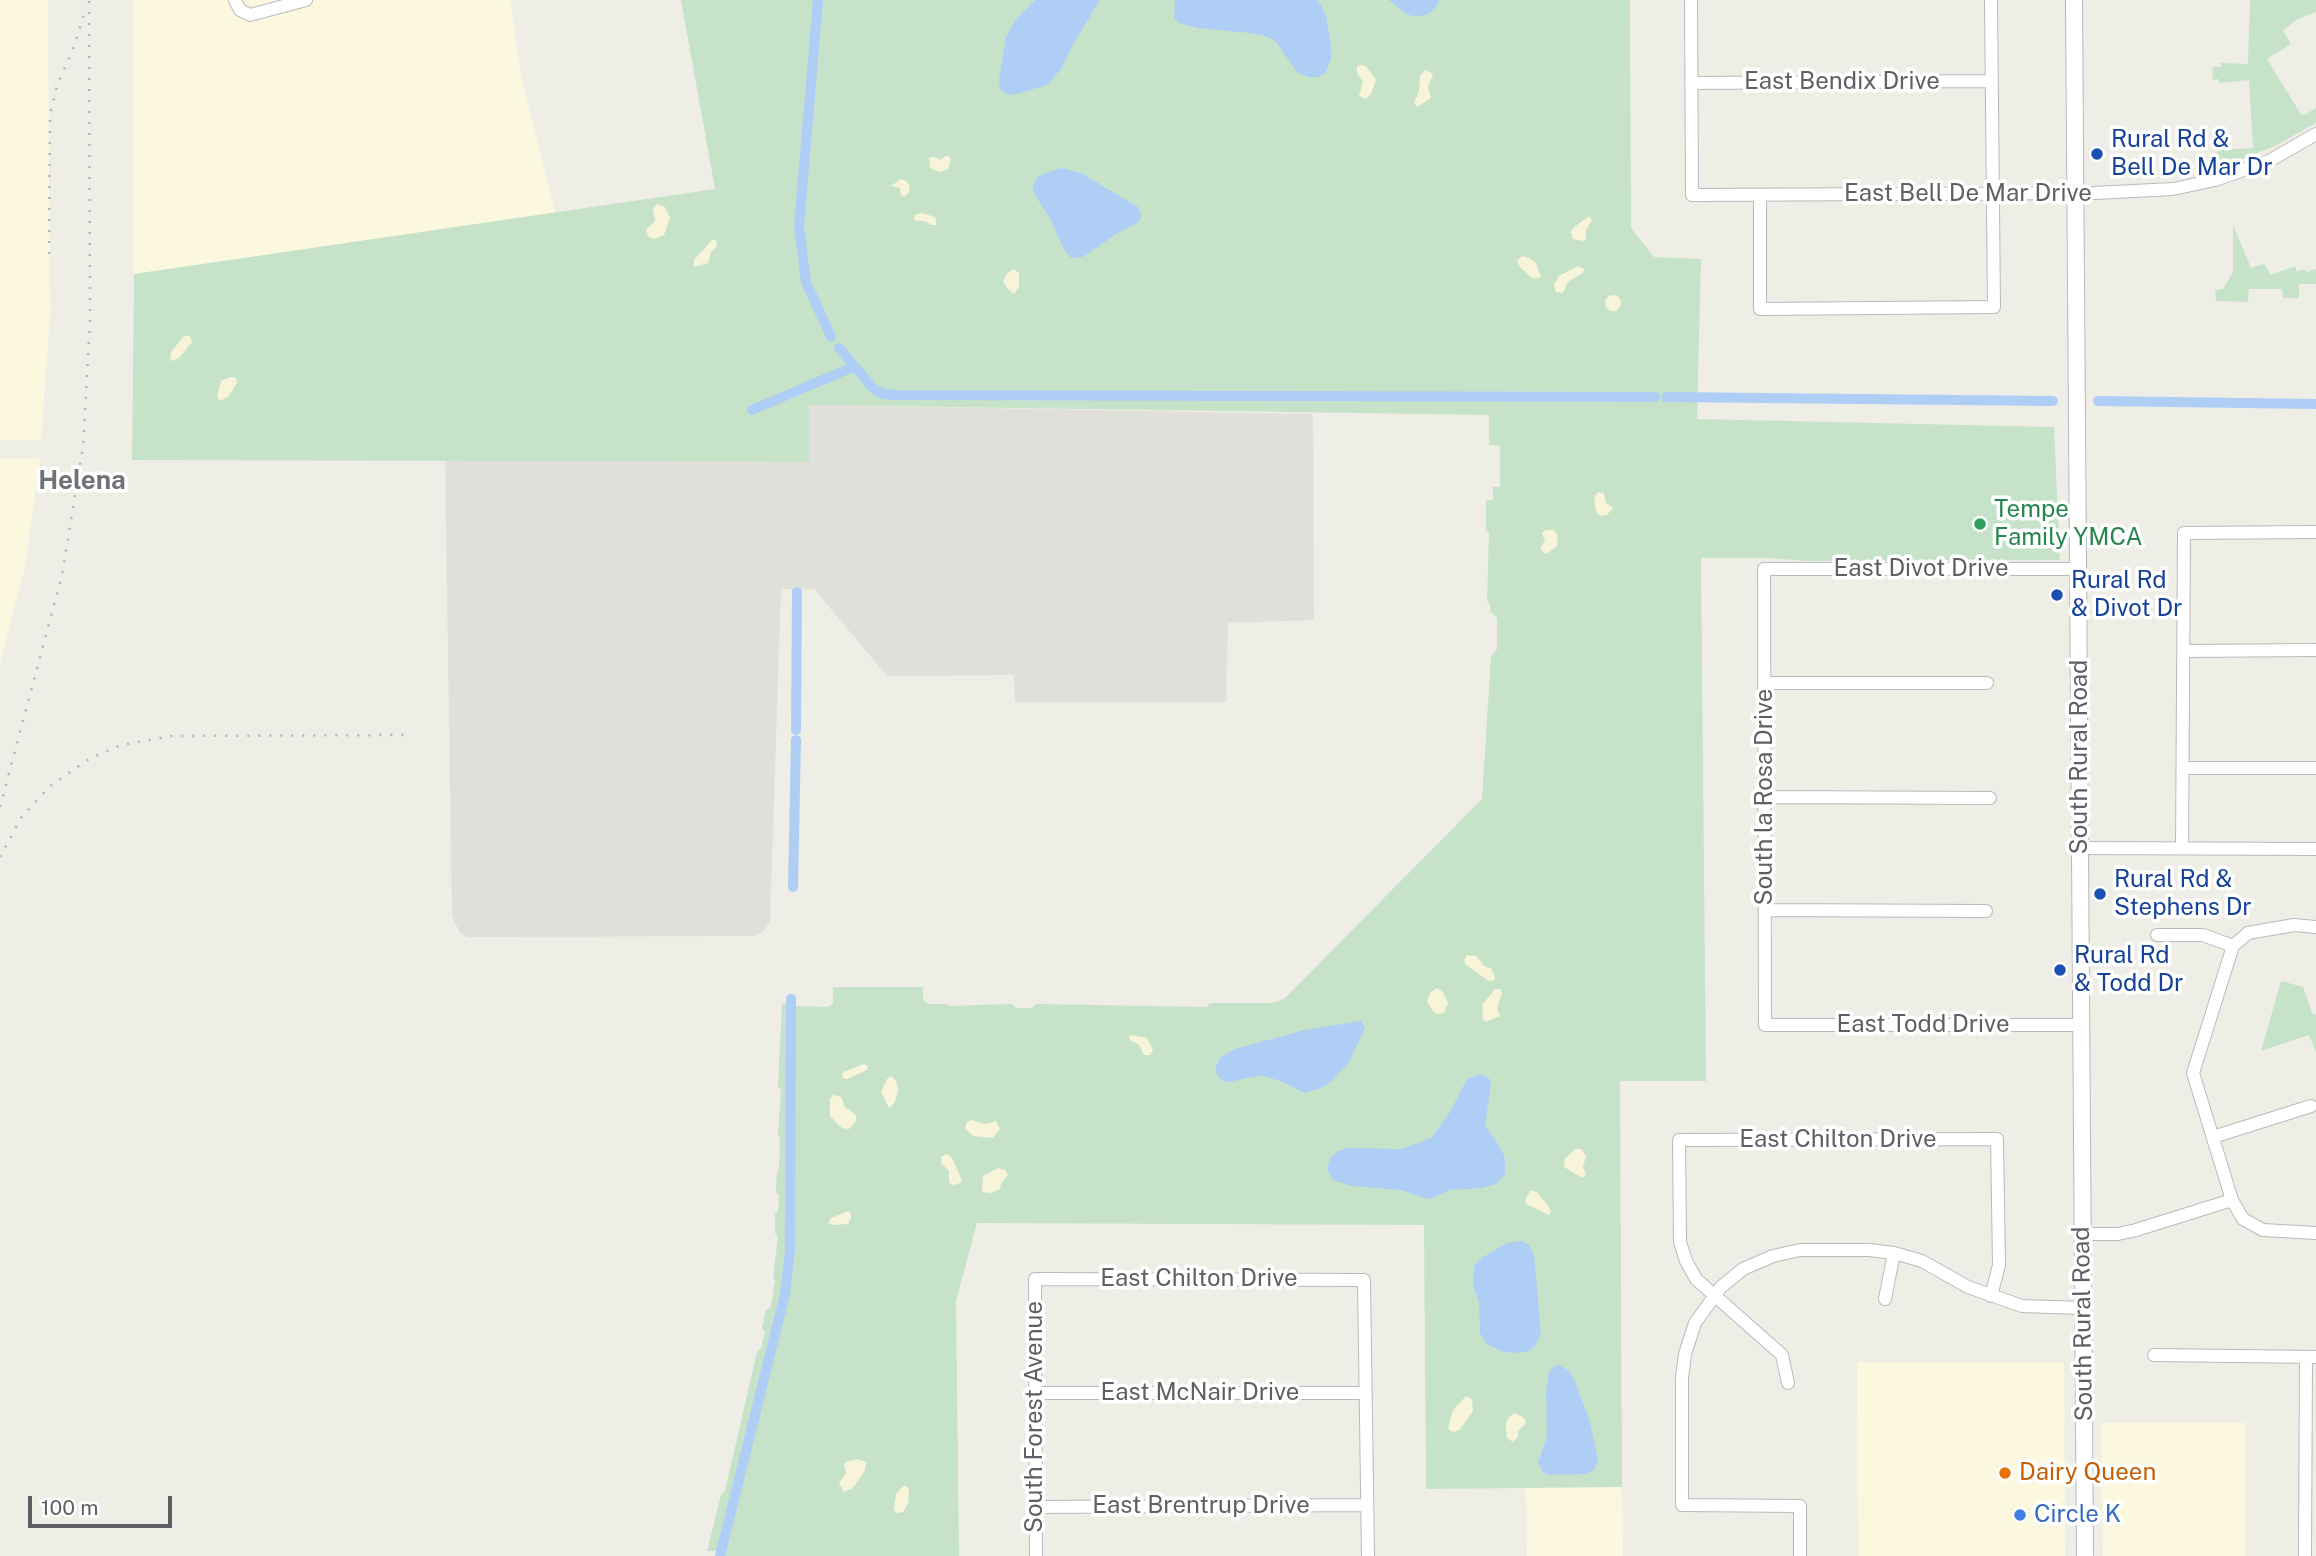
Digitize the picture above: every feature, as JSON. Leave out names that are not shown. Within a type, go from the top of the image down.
[{"type":"main road","name":"South Rural Road","points":[[2074,0],[2085,1556]]},
{"type":"street","points":[[238,5],[250,15],[306,0]]},
{"type":"street","points":[[1690,0],[1691,83]]},
{"type":"street","points":[[1760,195],[1760,309],[1994,307],[1992,0]]},
{"type":"street","name":"East Bendix Drive","points":[[1691,83],[1992,81]]},
{"type":"street","name":"East Bell De Mar Drive","points":[[1691,83],[1692,195],[2151,191],[2215,180],[2269,161],[2316,134]]},
{"type":"street","points":[[2182,848],[2184,533],[2316,532]]},
{"type":"street","name":"East Divot Drive","points":[[1764,569],[2078,569]]},
{"type":"street","name":"South la Rosa Drive","points":[[1764,569],[1765,1025]]},
{"type":"street","points":[[2183,652],[2316,650]]},
{"type":"street","points":[[1765,683],[1987,683]]},
{"type":"street","points":[[2184,768],[2316,768]]},
{"type":"street","points":[[1765,797],[1990,798]]},
{"type":"street","points":[[2080,848],[2316,849]]},
{"type":"street","points":[[1765,910],[1986,911]]},
{"type":"street","points":[[2316,927],[2294,925],[2248,933],[2233,946],[2193,1073],[2197,1094],[2232,1200],[2243,1219],[2263,1230],[2316,1233]]},
{"type":"street","points":[[2157,935],[2203,935],[2233,946]]},
{"type":"street","name":"East Todd Drive","points":[[1765,1025],[2081,1025]]},
{"type":"street","points":[[2213,1137],[2311,1106]]},
{"type":"street","name":"East Chilton Drive","points":[[1714,1295],[1696,1279],[1680,1242],[1679,1140],[1997,1139],[1999,1265],[1991,1296]]},
{"type":"street","points":[[2082,1234],[2118,1234],[2136,1230],[2232,1200]]},
{"type":"street","points":[[1800,1556],[1800,1506],[1682,1505],[1682,1378],[1685,1354],[1695,1323],[1721,1287],[1744,1269],[1773,1256],[1800,1250],[1868,1250],[1894,1253],[1922,1261],[1968,1287],[2022,1306],[2083,1308]]},
{"type":"street","points":[[1885,1299],[1894,1253]]},
{"type":"street","name":"East Chilton Drive","points":[[1035,1279],[1364,1280],[1365,1393]]},
{"type":"street","name":"South Forest Avenue","points":[[1035,1279],[1036,1556]]},
{"type":"street","points":[[1714,1295],[1782,1355],[1788,1382]]},
{"type":"street","points":[[2154,1355],[2311,1357],[2311,1499],[2305,1556]]},
{"type":"street","name":"East McNair Drive","points":[[1035,1393],[1365,1393]]},
{"type":"street","points":[[1365,1393],[1368,1556]]},
{"type":"street","name":"East Brentrup Drive","points":[[1035,1507],[1367,1505]]},
{"type":"shaded area","points":[[0,0],[48,0],[50,315],[41,440],[0,440]]},
{"type":"shaded area","points":[[133,0],[510,0],[520,71],[555,213],[134,274]]},
{"type":"shaded area","points":[[809,405],[1313,414],[1314,620],[1228,623],[1226,702],[1015,702],[1014,675],[887,676],[814,589],[781,589],[770,921],[764,931],[755,936],[468,937],[460,933],[452,916],[445,461],[809,462]]},
{"type":"shaded area","points":[[40,458],[25,567],[0,662],[0,459]]},
{"type":"shaded area","points":[[1857,1362],[2064,1362],[2065,1556],[1858,1556]]},
{"type":"shaded area","points":[[2101,1423],[2245,1423],[2246,1556],[2103,1556]]},
{"type":"shaded area","points":[[1526,1487],[1622,1487],[1623,1556],[1527,1556]]},
{"type":"green space","points":[[681,0],[1630,0],[1631,228],[1654,257],[1701,259],[1697,419],[2054,427],[2060,560],[1804,561],[1701,558],[1706,1081],[1620,1081],[1622,1487],[1426,1489],[1424,1225],[977,1223],[956,1301],[959,1556],[724,1556],[724,1551],[707,1551],[721,1495],[725,1491],[757,1352],[761,1349],[765,1332],[762,1328],[766,1310],[771,1307],[775,1280],[782,1003],[828,1007],[833,1003],[833,987],[923,987],[923,1000],[928,1004],[1012,1004],[1016,1008],[1032,1008],[1036,1004],[1206,1007],[1210,1003],[1273,1003],[1285,998],[1482,799],[1491,656],[1497,649],[1497,618],[1490,611],[1487,601],[1489,533],[1486,530],[1486,500],[1493,500],[1493,487],[1500,487],[1500,446],[1489,445],[1489,415],[809,405],[809,462],[132,460],[134,274],[715,189]]},
{"type":"green space","points":[[2250,0],[2316,0],[2316,12],[2298,19],[2283,30],[2291,44],[2267,59],[2302,116],[2316,108],[2316,123],[2275,146],[2217,169],[2214,155],[2219,150],[2253,148],[2249,80],[2219,83],[2218,79],[2212,80],[2213,67],[2221,67],[2221,63],[2248,64]]},
{"type":"green space","points":[[2233,225],[2251,268],[2264,264],[2271,275],[2295,266],[2297,272],[2316,269],[2316,284],[2299,284],[2299,298],[2283,298],[2282,289],[2249,289],[2248,302],[2216,301],[2215,290],[2223,289],[2233,272]]},
{"type":"green space","points":[[2281,981],[2303,987],[2312,1013],[2316,1015],[2316,1052],[2309,1035],[2261,1051]]},
{"type":"sand","points":[[1366,66],[1376,80],[1366,99],[1359,96],[1363,82],[1357,73],[1357,67]]},
{"type":"sand","points":[[1425,70],[1433,74],[1428,87],[1431,98],[1417,107],[1414,102],[1419,91],[1420,76]]},
{"type":"sand","points":[[949,156],[951,160],[948,169],[940,172],[930,168],[929,158],[941,160]]},
{"type":"sand","points":[[901,179],[910,186],[904,197],[900,188],[891,186]]},
{"type":"sand","points":[[657,204],[665,207],[670,218],[664,235],[654,239],[648,236],[646,230],[655,221],[653,209]]},
{"type":"sand","points":[[922,213],[935,217],[937,225],[914,220],[915,215]]},
{"type":"sand","points":[[1589,216],[1592,220],[1586,230],[1586,239],[1573,239],[1573,228]]},
{"type":"sand","points":[[712,240],[716,240],[717,246],[711,252],[708,263],[694,267],[694,260]]},
{"type":"sand","points":[[1522,256],[1536,263],[1541,277],[1533,279],[1520,267],[1517,261]]},
{"type":"sand","points":[[1578,266],[1584,269],[1584,272],[1568,282],[1563,293],[1556,292],[1554,285],[1559,276]]},
{"type":"sand","points":[[1014,269],[1019,273],[1019,287],[1014,294],[1003,281]]},
{"type":"sand","points":[[1613,295],[1619,297],[1619,309],[1613,311],[1607,309],[1605,303],[1607,297]]},
{"type":"sand","points":[[184,336],[190,336],[192,342],[179,358],[172,361],[171,352]]},
{"type":"sand","points":[[236,378],[237,383],[228,397],[220,401],[217,397],[221,381]]},
{"type":"sand","points":[[1598,492],[1604,493],[1606,503],[1613,508],[1607,515],[1600,516],[1596,511],[1594,498]]},
{"type":"sand","points":[[1554,530],[1558,537],[1557,546],[1546,554],[1540,549],[1545,540],[1542,533]]},
{"type":"sand","points":[[1467,955],[1476,956],[1485,967],[1491,968],[1494,980],[1489,981],[1466,965],[1464,960]]},
{"type":"sand","points":[[1437,988],[1443,992],[1448,1003],[1444,1013],[1437,1014],[1427,1001],[1431,992]]},
{"type":"sand","points":[[1495,989],[1500,989],[1502,993],[1497,1008],[1500,1016],[1486,1022],[1482,1018],[1483,1004]]},
{"type":"sand","points":[[1132,1035],[1147,1038],[1153,1050],[1150,1055],[1144,1055],[1139,1045],[1130,1040]]},
{"type":"sand","points":[[864,1064],[868,1066],[867,1070],[847,1079],[842,1078],[843,1072]]},
{"type":"sand","points":[[891,1076],[896,1081],[898,1090],[895,1102],[889,1108],[881,1092]]},
{"type":"sand","points":[[833,1095],[841,1097],[845,1107],[856,1115],[856,1121],[849,1129],[842,1128],[830,1116],[830,1099]]},
{"type":"sand","points":[[972,1120],[985,1124],[996,1121],[1000,1129],[993,1138],[973,1136],[965,1128],[967,1122]]},
{"type":"sand","points":[[1576,1149],[1581,1149],[1586,1156],[1583,1167],[1586,1174],[1583,1178],[1564,1167],[1565,1158]]},
{"type":"sand","points":[[946,1154],[952,1158],[961,1178],[962,1181],[958,1184],[952,1185],[949,1182],[949,1171],[941,1163],[941,1157]]},
{"type":"sand","points":[[998,1168],[1005,1170],[1008,1175],[1001,1183],[1000,1189],[991,1193],[982,1192],[983,1176]]},
{"type":"sand","points":[[1531,1190],[1537,1192],[1549,1207],[1549,1215],[1526,1204],[1525,1200]]},
{"type":"sand","points":[[848,1211],[851,1218],[848,1224],[828,1223],[831,1218]]},
{"type":"sand","points":[[1466,1396],[1472,1399],[1473,1411],[1460,1429],[1451,1431],[1448,1428],[1453,1410]]},
{"type":"sand","points":[[1515,1413],[1524,1418],[1526,1423],[1513,1442],[1507,1438],[1506,1424],[1508,1418]]},
{"type":"sand","points":[[858,1459],[866,1462],[865,1470],[853,1488],[844,1492],[839,1483],[846,1473],[844,1464]]},
{"type":"sand","points":[[903,1486],[909,1490],[908,1504],[903,1512],[897,1513],[894,1510],[896,1494]]},
{"type":"water","points":[[1035,0],[1100,0],[1061,69],[1047,85],[1013,95],[1006,94],[1000,89],[999,79],[1006,37],[1017,18]]},
{"type":"water","points":[[1175,0],[1318,0],[1326,15],[1331,45],[1331,59],[1326,72],[1319,77],[1308,77],[1297,72],[1276,42],[1269,37],[1179,23],[1174,17]]},
{"type":"water","points":[[1389,0],[1439,0],[1428,14],[1417,17],[1406,14]]},
{"type":"water","points":[[1061,168],[1081,173],[1138,207],[1141,216],[1139,222],[1083,257],[1071,258],[1033,192],[1038,176]]},
{"type":"water","points":[[1361,1021],[1365,1028],[1349,1062],[1331,1082],[1319,1089],[1304,1093],[1264,1076],[1224,1082],[1217,1075],[1215,1069],[1220,1058],[1234,1049],[1305,1030]]},
{"type":"water","points":[[1481,1074],[1489,1078],[1491,1085],[1485,1125],[1505,1159],[1505,1174],[1496,1184],[1482,1188],[1449,1190],[1431,1199],[1401,1190],[1352,1186],[1333,1180],[1328,1172],[1328,1165],[1330,1158],[1338,1151],[1348,1148],[1402,1149],[1431,1138],[1450,1112],[1467,1079]]},
{"type":"water","points":[[1522,1241],[1529,1245],[1534,1254],[1541,1334],[1531,1350],[1520,1353],[1503,1352],[1487,1344],[1480,1333],[1479,1303],[1473,1285],[1474,1266],[1483,1257],[1507,1243]]},
{"type":"water","points":[[1559,1365],[1569,1371],[1574,1379],[1590,1422],[1598,1459],[1595,1469],[1586,1474],[1549,1475],[1543,1472],[1538,1463],[1547,1436],[1546,1391],[1549,1372]]},
{"type":"waterway","points":[[818,0],[799,226],[806,282],[831,337]]},
{"type":"waterway","points":[[839,348],[873,388],[883,394],[895,395],[1655,397]]},
{"type":"waterway","points":[[752,410],[853,367]]},
{"type":"waterway","points":[[1666,397],[2053,401]]},
{"type":"waterway","points":[[2098,401],[2316,404]]},
{"type":"waterway","points":[[796,730],[797,592]]},
{"type":"waterway","points":[[793,887],[796,740]]},
{"type":"waterway","points":[[720,1556],[785,1294],[790,1251],[791,999]]},
{"type":"railway","points":[[0,807],[62,575],[83,446],[90,322],[89,0]]},
{"type":"railway","points":[[49,254],[50,114],[57,86],[75,44],[84,14]]},
{"type":"railway","points":[[0,857],[21,818],[50,786],[89,759],[121,745],[171,736],[406,735]]},
{"type":"place","name":"Rural Rd & Bell De Mar Dr","points":[[2097,154]]},
{"type":"place","name":"Tempe Family YMCA","points":[[1980,524]]},
{"type":"place","name":"Rural Rd & Divot Dr","points":[[2057,595]]},
{"type":"place","name":"Rural Rd & Stephens Dr","points":[[2100,894]]},
{"type":"place","name":"Rural Rd & Todd Dr","points":[[2060,970]]},
{"type":"place","name":"Dairy Queen","points":[[2005,1473]]},
{"type":"place","name":"Circle K","points":[[2020,1515]]},
{"type":"district","name":"Helena","points":[[82,481]]}]
